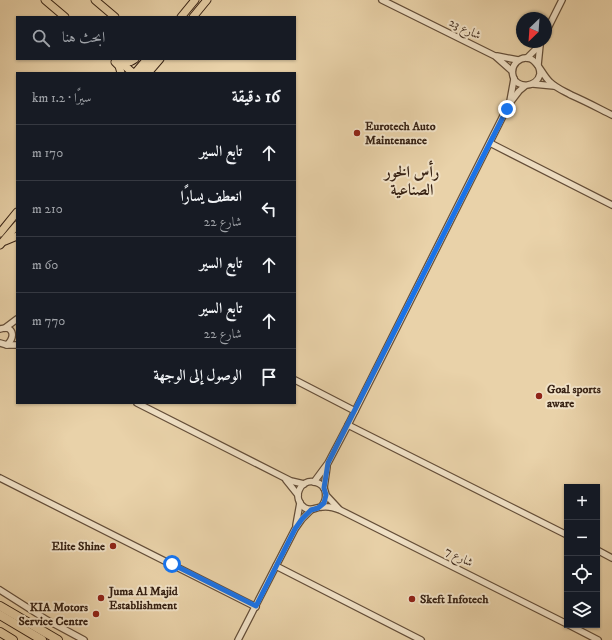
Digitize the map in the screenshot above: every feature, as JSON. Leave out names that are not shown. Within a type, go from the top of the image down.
[{"type":"highway","points":[[0,606],[58,640]]},
{"type":"highway","points":[[0,615],[42,640]]},
{"type":"highway","points":[[0,632],[13,640]]},
{"type":"main road","points":[[45,0],[64,16]]},
{"type":"main road","points":[[95,0],[114,16]]},
{"type":"main road","points":[[194,16],[207,0]]},
{"type":"main road","points":[[182,16],[194,2]]},
{"type":"main road","points":[[186,16],[194,2]]},
{"type":"main road","points":[[113,60],[119,66],[121,72]]},
{"type":"main road","points":[[118,60],[133,72]]},
{"type":"main road","points":[[123,60],[127,62],[132,62],[134,60]]},
{"type":"main road","points":[[135,72],[146,60]]},
{"type":"main road","points":[[143,72],[152,60]]},
{"type":"main road","points":[[149,72],[159,60]]},
{"type":"main road","points":[[0,233],[16,213]]},
{"type":"main road","points":[[1,243],[16,226]]},
{"type":"main road","points":[[1,243],[16,236]]},
{"type":"street","name":"شارع 23","points":[[382,0],[495,56],[512,71]]},
{"type":"street","points":[[552,20],[562,0]]},
{"type":"street","points":[[527,58],[536,48]]},
{"type":"street","points":[[532,84],[537,80],[540,74],[540,48]]},
{"type":"street","name":"شارع 23","points":[[495,56],[518,60]]},
{"type":"street","points":[[509,104],[514,79],[512,71],[513,67],[518,60],[527,58],[535,61],[548,81],[554,86],[612,115]]},
{"type":"street","points":[[514,79],[525,86]]},
{"type":"street","points":[[314,482],[328,463],[348,425],[509,104],[525,86],[532,84],[554,86]]},
{"type":"street","points":[[490,143],[612,204]]},
{"type":"street","points":[[2,328],[16,321]]},
{"type":"street","points":[[3,344],[14,337],[16,326]]},
{"type":"street","points":[[2,328],[10,330],[14,337]]},
{"type":"street","points":[[3,344],[16,345]]},
{"type":"street","points":[[296,380],[355,410]]},
{"type":"street","points":[[139,404],[285,478],[304,484]]},
{"type":"street","points":[[348,425],[564,533]]},
{"type":"street","points":[[238,640],[295,529],[311,510],[321,507],[324,503],[326,495],[324,488],[328,463]]},
{"type":"street","points":[[0,478],[256,606]]},
{"type":"street","points":[[285,478],[298,495],[300,503],[295,529]]},
{"type":"street","points":[[298,495],[299,490],[304,484],[309,482],[314,482],[324,488]]},
{"type":"street","name":"شارع 7","points":[[326,495],[340,510],[564,623]]},
{"type":"street","points":[[300,503],[307,509],[311,510]]},
{"type":"street","name":"شارع 7","points":[[321,507],[340,510]]},
{"type":"street","points":[[600,552],[612,558]]},
{"type":"street","points":[[276,566],[421,640]]},
{"type":"street","points":[[0,590],[47,620],[84,640]]},
{"type":"street","name":"شارع 7","points":[[574,628],[598,640]]},
{"type":"place","name":"Eurotech Auto Maintenance","points":[[357,133]]},
{"type":"place","name":"Goal sports aware","points":[[539,396]]},
{"type":"place","name":"Elite Shine","points":[[113,546]]},
{"type":"place","name":"Juma Al Majid Establishment","points":[[101,598]]},
{"type":"place","name":"Skeft Infotech","points":[[412,599]]},
{"type":"place","name":"KIA Motors Service Centre","points":[[96,614]]},
{"type":"district","name":"رأس الخور الصناعية","points":[[412,181]]},
{"type":"route","points":[[172,564],[256,606],[295,529],[311,510],[321,507],[324,503],[326,499],[324,488],[328,463],[507,109]]}]
